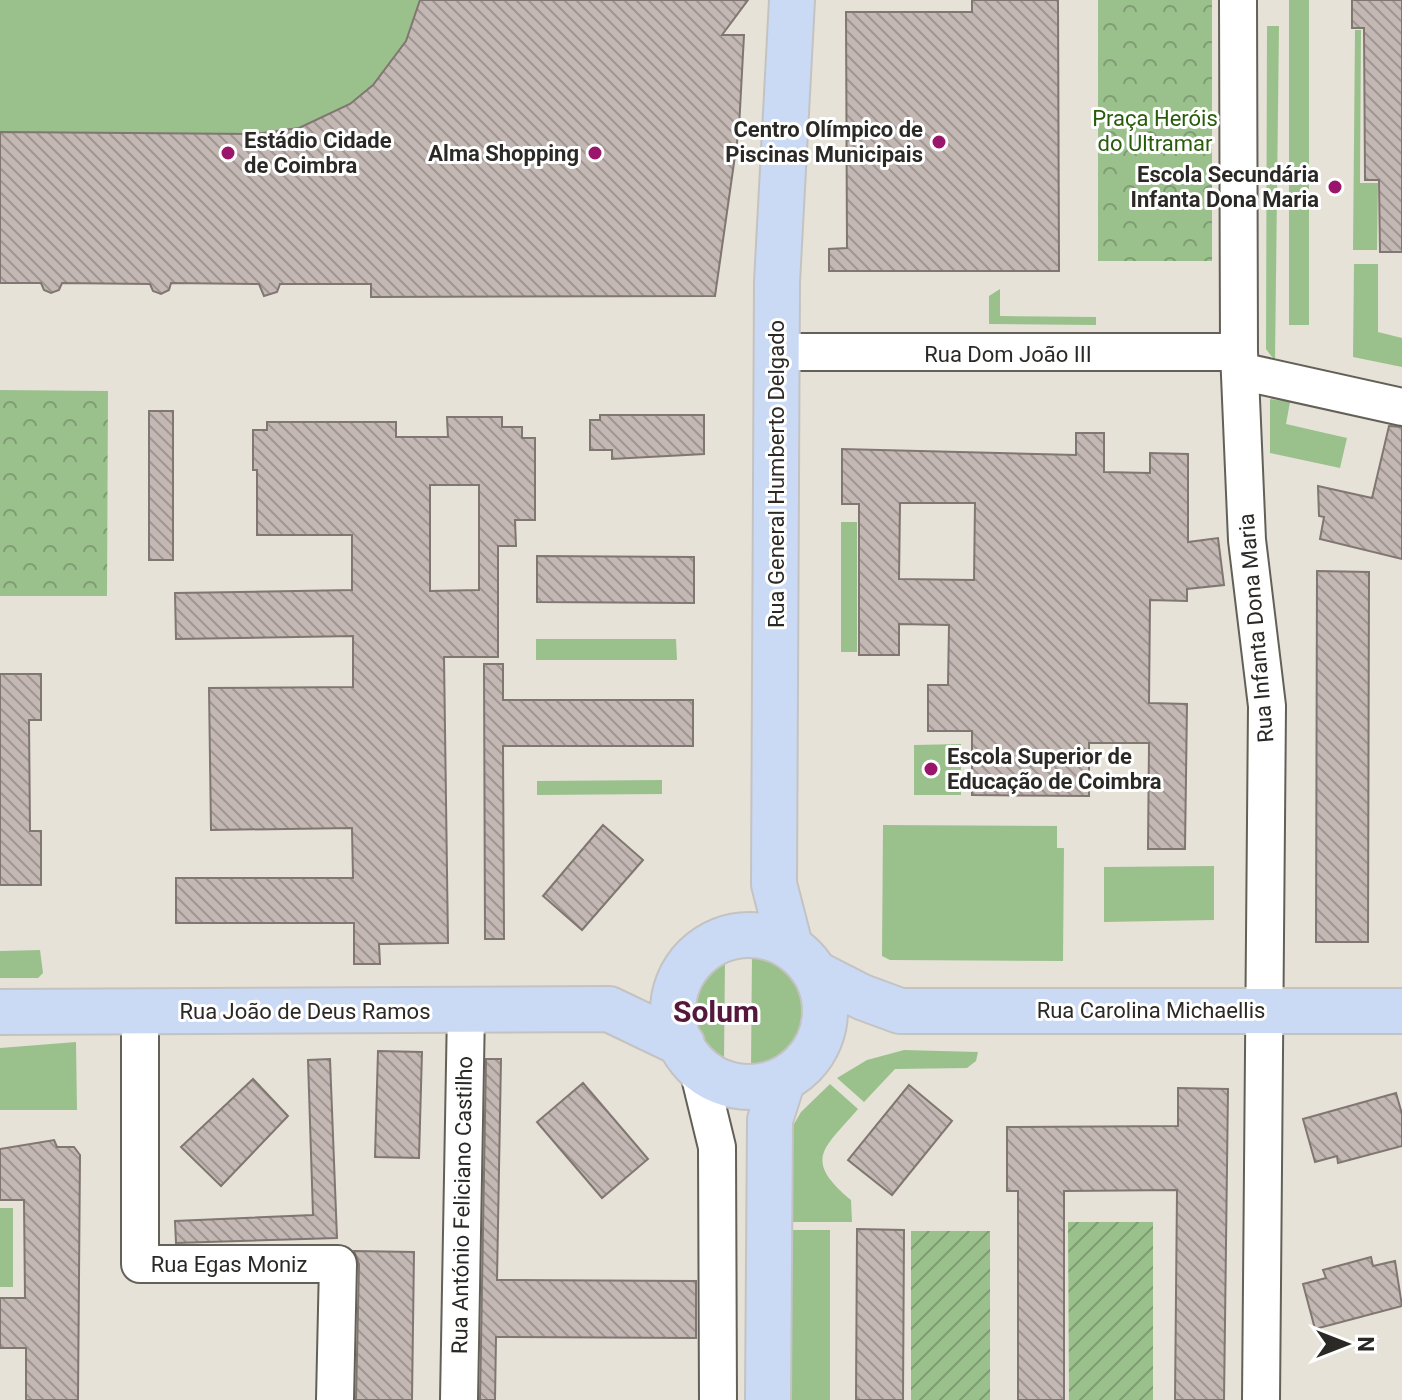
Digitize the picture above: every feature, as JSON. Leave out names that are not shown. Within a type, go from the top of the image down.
[{"type":"main road","name":"Rua General Humberto Delgado","points":[[792,0],[790,88],[777,282],[774,884],[802,959]]},
{"type":"main road","points":[[768,1400],[770,1120],[825,1012],[823,992],[802,959],[774,939],[739,936],[715,943],[688,967],[675,991],[674,1025],[689,1054],[716,1079],[738,1086],[753,1087],[798,1065]]},
{"type":"main road","name":"Rua Carolina Michaellis","points":[[802,959],[862,997],[900,1011],[1402,1011]]},
{"type":"main road","name":"Rua João de Deus Ramos","points":[[0,1012],[609,1009],[688,967]]},
{"type":"main road","name":"Rua João de Deus Ramos","points":[[609,1009],[689,1054]]},
{"type":"main road","name":"Rua Carolina Michaellis","points":[[798,1065],[900,1011]]},
{"type":"street","name":"Rua Infanta Dona Maria","points":[[1238,0],[1239,361],[1247,540],[1267,706],[1261,1400]]},
{"type":"street","name":"Rua Dom João III","points":[[778,352],[1239,361],[1395,406]]},
{"type":"street","name":"Rua António Feliciano Castilho","points":[[459,1400],[466,1010]]},
{"type":"street","name":"Rua Egas Moniz","points":[[140,1012],[140,1264],[338,1264],[335,1400]]},
{"type":"street","points":[[689,1054],[717,1147],[718,1400]]},
{"type":"green space","name":"Estádio Cidade de Coimbra","points":[[0,0],[515,0],[392,297],[371,297],[370,284],[280,284],[277,292],[269,295],[259,284],[172,283],[169,290],[161,294],[150,284],[62,283],[59,290],[51,293],[44,290],[40,283],[0,283]]},
{"type":"green space","name":"Praça Heróis do Ultramar","points":[[1098,0],[1212,0],[1212,261],[1098,261]]},
{"type":"green space","points":[[1289,0],[1309,0],[1309,325],[1289,325]]},
{"type":"green space","points":[[1267,26],[1279,26],[1275,361],[1266,349]]},
{"type":"green space","points":[[1355,30],[1361,30],[1360,183],[1378,183],[1377,250],[1353,250]]},
{"type":"green space","points":[[1354,264],[1378,264],[1378,332],[1402,338],[1402,367],[1353,357]]},
{"type":"green space","points":[[1000,289],[1000,316],[1096,317],[1096,325],[989,324],[989,296]]},
{"type":"green space","points":[[0,390],[108,391],[107,596],[0,596]]},
{"type":"green space","points":[[1270,399],[1290,402],[1286,424],[1347,438],[1340,468],[1270,453]]},
{"type":"green space","points":[[841,522],[857,522],[857,652],[841,652]]},
{"type":"green space","points":[[536,639],[676,639],[677,660],[536,660]]},
{"type":"green space","points":[[961,744],[961,795],[914,795],[914,745]]},
{"type":"green space","points":[[662,780],[662,794],[537,795],[537,781]]},
{"type":"green space","points":[[883,825],[1057,826],[1057,848],[1064,848],[1063,961],[890,960],[882,956]]},
{"type":"green space","points":[[1214,866],[1214,920],[1104,922],[1104,867]]},
{"type":"green space","points":[[40,950],[43,973],[38,978],[0,978],[0,951]]},
{"type":"green space","points":[[752,953],[776,962],[792,976],[802,993],[806,1010],[802,1028],[792,1045],[775,1059],[751,1068]]},
{"type":"green space","points":[[725,960],[724,1060],[701,1039],[693,1010],[701,981],[711,969]]},
{"type":"green space","points":[[76,1042],[77,1110],[0,1110],[0,1048]]},
{"type":"green space","points":[[904,1050],[978,1052],[976,1061],[967,1068],[895,1069],[864,1102],[837,1078],[867,1060]]},
{"type":"green space","points":[[830,1084],[858,1109],[823,1154],[827,1174],[851,1200],[852,1222],[792,1222],[788,1218],[790,1136],[801,1112]]},
{"type":"green space","points":[[0,1208],[13,1208],[13,1287],[0,1287]]},
{"type":"green space","points":[[1068,1222],[1153,1222],[1153,1400],[1069,1400]]},
{"type":"green space","points":[[786,1230],[830,1230],[830,1400],[786,1400]]},
{"type":"green space","points":[[911,1231],[990,1231],[990,1400],[911,1400]]},
{"type":"building","points":[[420,0],[748,0],[722,35],[744,35],[739,128],[715,296],[371,297],[371,284],[280,284],[277,292],[264,296],[259,284],[171,283],[169,290],[161,294],[153,291],[150,284],[62,283],[59,290],[51,293],[44,290],[41,283],[0,283],[0,132],[256,134],[299,128],[350,104],[373,85],[406,41]]},
{"type":"building","name":"Centro Olímpico de Piscinas Municipais","points":[[972,0],[1058,0],[1059,271],[829,271],[829,249],[847,248],[846,12],[972,12]]},
{"type":"building","points":[[1352,0],[1402,0],[1402,252],[1380,252],[1379,180],[1365,180],[1364,28],[1352,28]]},
{"type":"building","points":[[149,411],[173,411],[173,560],[149,560]]},
{"type":"building","points":[[600,415],[704,415],[704,454],[612,459],[612,450],[590,450],[590,420],[600,420]]},
{"type":"building","points":[[447,417],[502,417],[502,427],[522,427],[522,438],[535,438],[535,520],[515,520],[516,546],[498,546],[498,657],[444,657],[448,943],[379,944],[380,964],[354,964],[354,923],[176,923],[176,878],[353,878],[352,828],[211,830],[209,688],[353,687],[353,636],[176,639],[175,593],[352,590],[352,535],[257,535],[257,470],[253,470],[253,430],[267,430],[267,422],[396,422],[396,437],[448,437]],"holes":[[[430,485],[479,485],[479,590],[430,591]]]},
{"type":"building","points":[[1389,426],[1402,427],[1402,559],[1320,539],[1324,517],[1319,516],[1318,486],[1372,498]]},
{"type":"building","points":[[1076,433],[1104,433],[1104,472],[1150,473],[1150,453],[1188,454],[1188,542],[1218,538],[1224,585],[1187,589],[1187,601],[1150,600],[1149,703],[1187,704],[1185,849],[1148,849],[1149,743],[1089,743],[1089,796],[972,795],[972,731],[928,731],[928,685],[948,685],[949,625],[899,624],[899,655],[859,655],[859,504],[842,504],[842,449],[1076,455]],"holes":[[[900,503],[975,503],[974,580],[899,579]]]},
{"type":"building","points":[[537,556],[694,557],[694,603],[537,602]]},
{"type":"building","points":[[1317,571],[1369,572],[1368,942],[1316,942]]},
{"type":"building","points":[[484,664],[503,664],[503,700],[693,700],[693,746],[503,746],[504,939],[485,939]]},
{"type":"building","points":[[0,674],[41,674],[41,720],[29,720],[30,831],[41,831],[41,885],[0,885]]},
{"type":"building","points":[[603,825],[643,860],[582,930],[543,896]]},
{"type":"building","points":[[378,1051],[422,1052],[419,1158],[375,1157]]},
{"type":"building","points":[[330,1059],[337,1238],[176,1243],[175,1221],[313,1215],[308,1060]]},
{"type":"building","points":[[486,1059],[501,1059],[497,1280],[696,1281],[696,1338],[496,1337],[495,1400],[480,1400]]},
{"type":"building","points":[[253,1079],[288,1116],[221,1186],[181,1147]]},
{"type":"building","points":[[583,1083],[648,1159],[602,1198],[537,1122]]},
{"type":"building","points":[[909,1085],[952,1121],[892,1195],[848,1160]]},
{"type":"building","points":[[1178,1088],[1228,1089],[1224,1400],[1175,1400],[1177,1190],[1064,1191],[1064,1400],[1018,1400],[1018,1191],[1007,1191],[1007,1127],[1178,1126]]},
{"type":"building","points":[[1396,1093],[1402,1114],[1402,1146],[1338,1163],[1337,1156],[1315,1162],[1303,1119]]},
{"type":"building","points":[[54,1140],[57,1147],[74,1147],[80,1155],[78,1400],[26,1400],[26,1348],[0,1348],[0,1298],[25,1298],[24,1200],[0,1200],[0,1149]]},
{"type":"building","points":[[857,1229],[904,1230],[903,1400],[856,1400]]},
{"type":"building","points":[[354,1251],[414,1252],[412,1400],[356,1400],[359,1264]]},
{"type":"building","points":[[1371,1257],[1373,1266],[1395,1261],[1402,1306],[1315,1329],[1303,1284],[1326,1278],[1323,1270]]},
{"type":"place","name":"Centro Olímpico de Piscinas Municipais","points":[[939,142]]},
{"type":"place","name":"Estádio Cidade de Coimbra","points":[[228,153]]},
{"type":"place","name":"Alma Shopping","points":[[595,153]]},
{"type":"place","name":"Escola Secundária Infanta Dona Maria","points":[[1335,187]]},
{"type":"place","name":"Escola Superior de Educação de Coimbra","points":[[931,769]]},
{"type":"district","name":"Solum","points":[[716,1011]]}]
